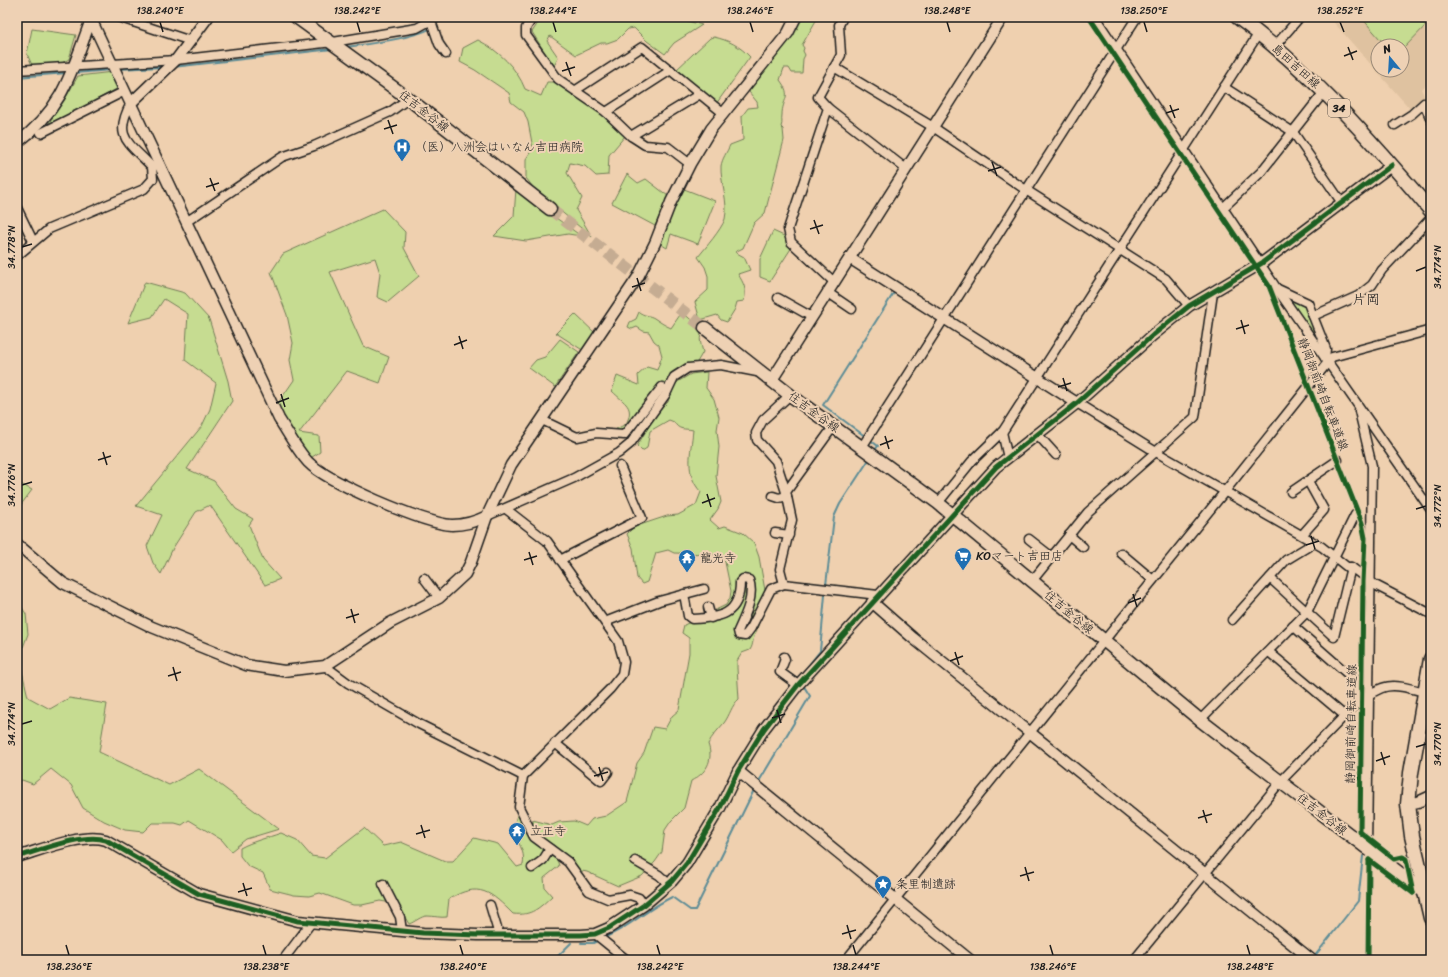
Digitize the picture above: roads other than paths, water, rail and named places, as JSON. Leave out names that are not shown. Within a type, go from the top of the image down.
[{"type":"highway","points":[[1431,659],[1411,773],[1408,804],[1412,836],[1428,895],[1431,918]]},
{"type":"main road","name":"住吉金谷線","points":[[296,17],[344,50],[550,209]]},
{"type":"main road","name":"島田吉田線","points":[[1241,18],[1275,46],[1324,92],[1392,165],[1431,211]]},
{"type":"main road","name":"住吉金谷線","points":[[705,328],[767,376],[790,396],[833,427],[868,447],[953,515],[1200,720],[1428,895]]},
{"type":"street","points":[[118,17],[133,20],[191,41]]},
{"type":"street","points":[[17,256],[49,229],[144,189],[153,179],[152,167],[131,147],[124,134],[122,124],[131,103],[171,64],[191,41],[208,17]]},
{"type":"street","points":[[534,17],[526,28],[526,35],[558,79],[606,112],[631,136],[645,145],[668,146],[690,164]]},
{"type":"street","points":[[17,544],[63,583],[188,643],[246,665],[284,671],[325,666],[390,623],[440,598],[465,574],[471,562],[487,516],[511,466],[638,277],[655,243],[671,202],[690,164],[711,129],[788,33],[796,17]]},
{"type":"street","points":[[843,17],[839,24],[841,55],[818,97],[828,108],[906,169]]},
{"type":"street","points":[[91,18],[279,419],[307,462],[321,473],[384,504],[439,523],[452,525],[472,523],[506,509],[574,478],[619,454],[630,444],[667,391],[674,377],[688,368],[721,365],[767,376],[812,317],[827,292],[851,259],[906,169],[1003,17]]},
{"type":"street","points":[[1096,17],[1262,264],[1277,289],[1357,406],[1431,510]]},
{"type":"street","points":[[868,447],[944,318],[1137,17]]},
{"type":"street","points":[[1275,46],[1300,17]]},
{"type":"street","points":[[17,143],[42,121],[54,107],[71,72],[91,18]]},
{"type":"street","points":[[17,70],[71,72],[171,64],[333,42],[417,28],[434,19],[439,44],[446,54]]},
{"type":"street","points":[[938,503],[972,461],[1002,432],[1259,33]]},
{"type":"street","points":[[576,90],[642,47],[723,113]]},
{"type":"street","points":[[834,67],[933,127],[1026,190],[1166,279],[1189,306]]},
{"type":"street","points":[[606,112],[671,70]]},
{"type":"street","points":[[1224,87],[1293,132],[1342,202]]},
{"type":"street","points":[[41,133],[125,91]]},
{"type":"street","points":[[1223,208],[1261,172],[1324,92]]},
{"type":"street","points":[[631,136],[700,94]]},
{"type":"street","points":[[186,222],[282,157],[314,146],[390,112],[408,99]]},
{"type":"street","points":[[1395,125],[1412,114],[1424,102],[1431,120]]},
{"type":"street","points":[[828,108],[788,229],[791,242],[834,282]]},
{"type":"street","points":[[598,937],[669,884],[687,863],[720,808],[738,771],[764,729],[800,683],[875,598],[996,467],[1077,403],[1153,335],[1189,306],[1262,264],[1392,165]]},
{"type":"street","points":[[17,208],[33,242]]},
{"type":"street","points":[[1313,316],[1358,296],[1372,285],[1382,270],[1431,218]]},
{"type":"street","points":[[851,259],[1156,452],[1226,490],[1302,535],[1335,556],[1347,567],[1351,567],[1369,580],[1431,614]]},
{"type":"street","points":[[1277,289],[1308,303],[1326,349],[1327,360]]},
{"type":"street","points":[[827,292],[852,309]]},
{"type":"street","points":[[1032,581],[1088,512],[1195,417],[1213,293]]},
{"type":"street","points":[[778,298],[812,317]]},
{"type":"street","points":[[846,960],[894,898],[1226,490],[1327,360],[1332,356],[1345,352],[1431,330]]},
{"type":"street","points":[[542,420],[577,437],[596,433],[624,435],[662,387],[667,391]]},
{"type":"street","points":[[784,584],[780,569],[792,520],[776,461],[757,440],[756,433],[763,420],[790,396]]},
{"type":"street","points":[[1357,406],[1372,466],[1369,580],[1368,850]]},
{"type":"street","points":[[773,496],[778,498],[786,494],[833,427]]},
{"type":"street","points":[[1002,432],[1008,458]]},
{"type":"street","points":[[1038,435],[1056,454]]},
{"type":"street","points":[[1291,492],[1338,460]]},
{"type":"street","points":[[560,560],[642,518],[620,466]]},
{"type":"street","points":[[1302,535],[1324,510],[1308,481]]},
{"type":"street","points":[[506,509],[547,541],[618,641],[623,652],[624,662],[622,674],[610,689],[523,776],[519,807],[534,838],[568,862],[589,891],[608,899],[630,895],[639,898],[644,904]]},
{"type":"street","points":[[1200,720],[1307,612],[1355,515]]},
{"type":"street","points":[[775,533],[789,535]]},
{"type":"street","points":[[1069,535],[1083,547]]},
{"type":"street","points":[[1029,539],[1052,557]]},
{"type":"street","points":[[1232,620],[1286,560],[1314,543]]},
{"type":"street","points":[[1121,553],[1153,580]]},
{"type":"street","points":[[1270,578],[1334,637],[1351,567]]},
{"type":"street","points":[[424,578],[440,598]]},
{"type":"street","points":[[684,594],[688,616],[692,619],[711,618],[732,610],[740,596],[740,582],[743,579],[749,580],[752,587],[747,611],[738,631],[740,635],[745,636],[751,628],[771,589],[784,584],[875,598],[913,638],[1311,959]]},
{"type":"street","points":[[605,622],[659,601],[704,589]]},
{"type":"street","points":[[708,607],[711,618]]},
{"type":"street","points":[[1293,626],[1358,683],[1357,704]]},
{"type":"street","points":[[1269,652],[1345,716]]},
{"type":"street","points":[[784,657],[785,659],[780,672],[800,683]]},
{"type":"street","points":[[325,666],[348,683],[419,724],[523,776]]},
{"type":"street","points":[[1134,960],[1281,781],[1357,704],[1368,695],[1389,686],[1397,685],[1425,692]]},
{"type":"street","points":[[555,743],[601,780],[608,772]]},
{"type":"street","points":[[738,771],[970,960]]},
{"type":"street","points":[[1408,804],[1418,802],[1431,796]]},
{"type":"street","points":[[17,857],[86,838],[100,838],[106,840],[198,894],[272,915],[311,923],[402,931],[499,936],[598,937],[627,960]]},
{"type":"street","points":[[532,868],[543,860],[550,849]]},
{"type":"street","points":[[635,861],[659,875],[669,884]]},
{"type":"street","points":[[383,884],[400,917],[402,931]]},
{"type":"street","points":[[490,905],[499,936]]},
{"type":"street","points":[[284,960],[311,923]]},
{"type":"waterway","points":[[434,25],[445,17]]},
{"type":"waterway","points":[[346,47],[403,37],[431,28]]},
{"type":"waterway","points":[[173,67],[332,49]]},
{"type":"waterway","points":[[117,69],[163,67]]},
{"type":"waterway","points":[[75,73],[111,70]]},
{"type":"waterway","points":[[17,77],[67,73]]},
{"type":"waterway","points":[[866,437],[823,405],[895,291]]},
{"type":"waterway","points":[[869,439],[878,446],[874,451]]},
{"type":"waterway","points":[[826,585],[834,517],[840,504],[870,458]]},
{"type":"waterway","points":[[804,671],[820,651],[825,595]]},
{"type":"waterway","points":[[758,783],[810,696],[803,685]]},
{"type":"waterway","points":[[603,938],[621,929],[672,897],[690,910],[695,910],[755,788]]},
{"type":"waterway","points":[[1314,957],[1358,901],[1363,856]]},
{"type":"waterway","points":[[581,943],[593,943],[599,940]]},
{"type":"waterway","points":[[554,960],[571,943]]},
{"type":"tunnel","points":[[550,209],[705,328]]},
{"type":"place","name":"（医）八洲会はいなん吉田病院","points":[[402,162]]},
{"type":"place","name":"KOマート吉田店","points":[[963,571]]},
{"type":"place","name":"龍光寺","points":[[687,573]]},
{"type":"place","name":"立正寺","points":[[517,846]]},
{"type":"place","name":"条里制遺跡","points":[[883,899]]},
{"type":"district","name":"片岡","points":[[1366,299]]}]
